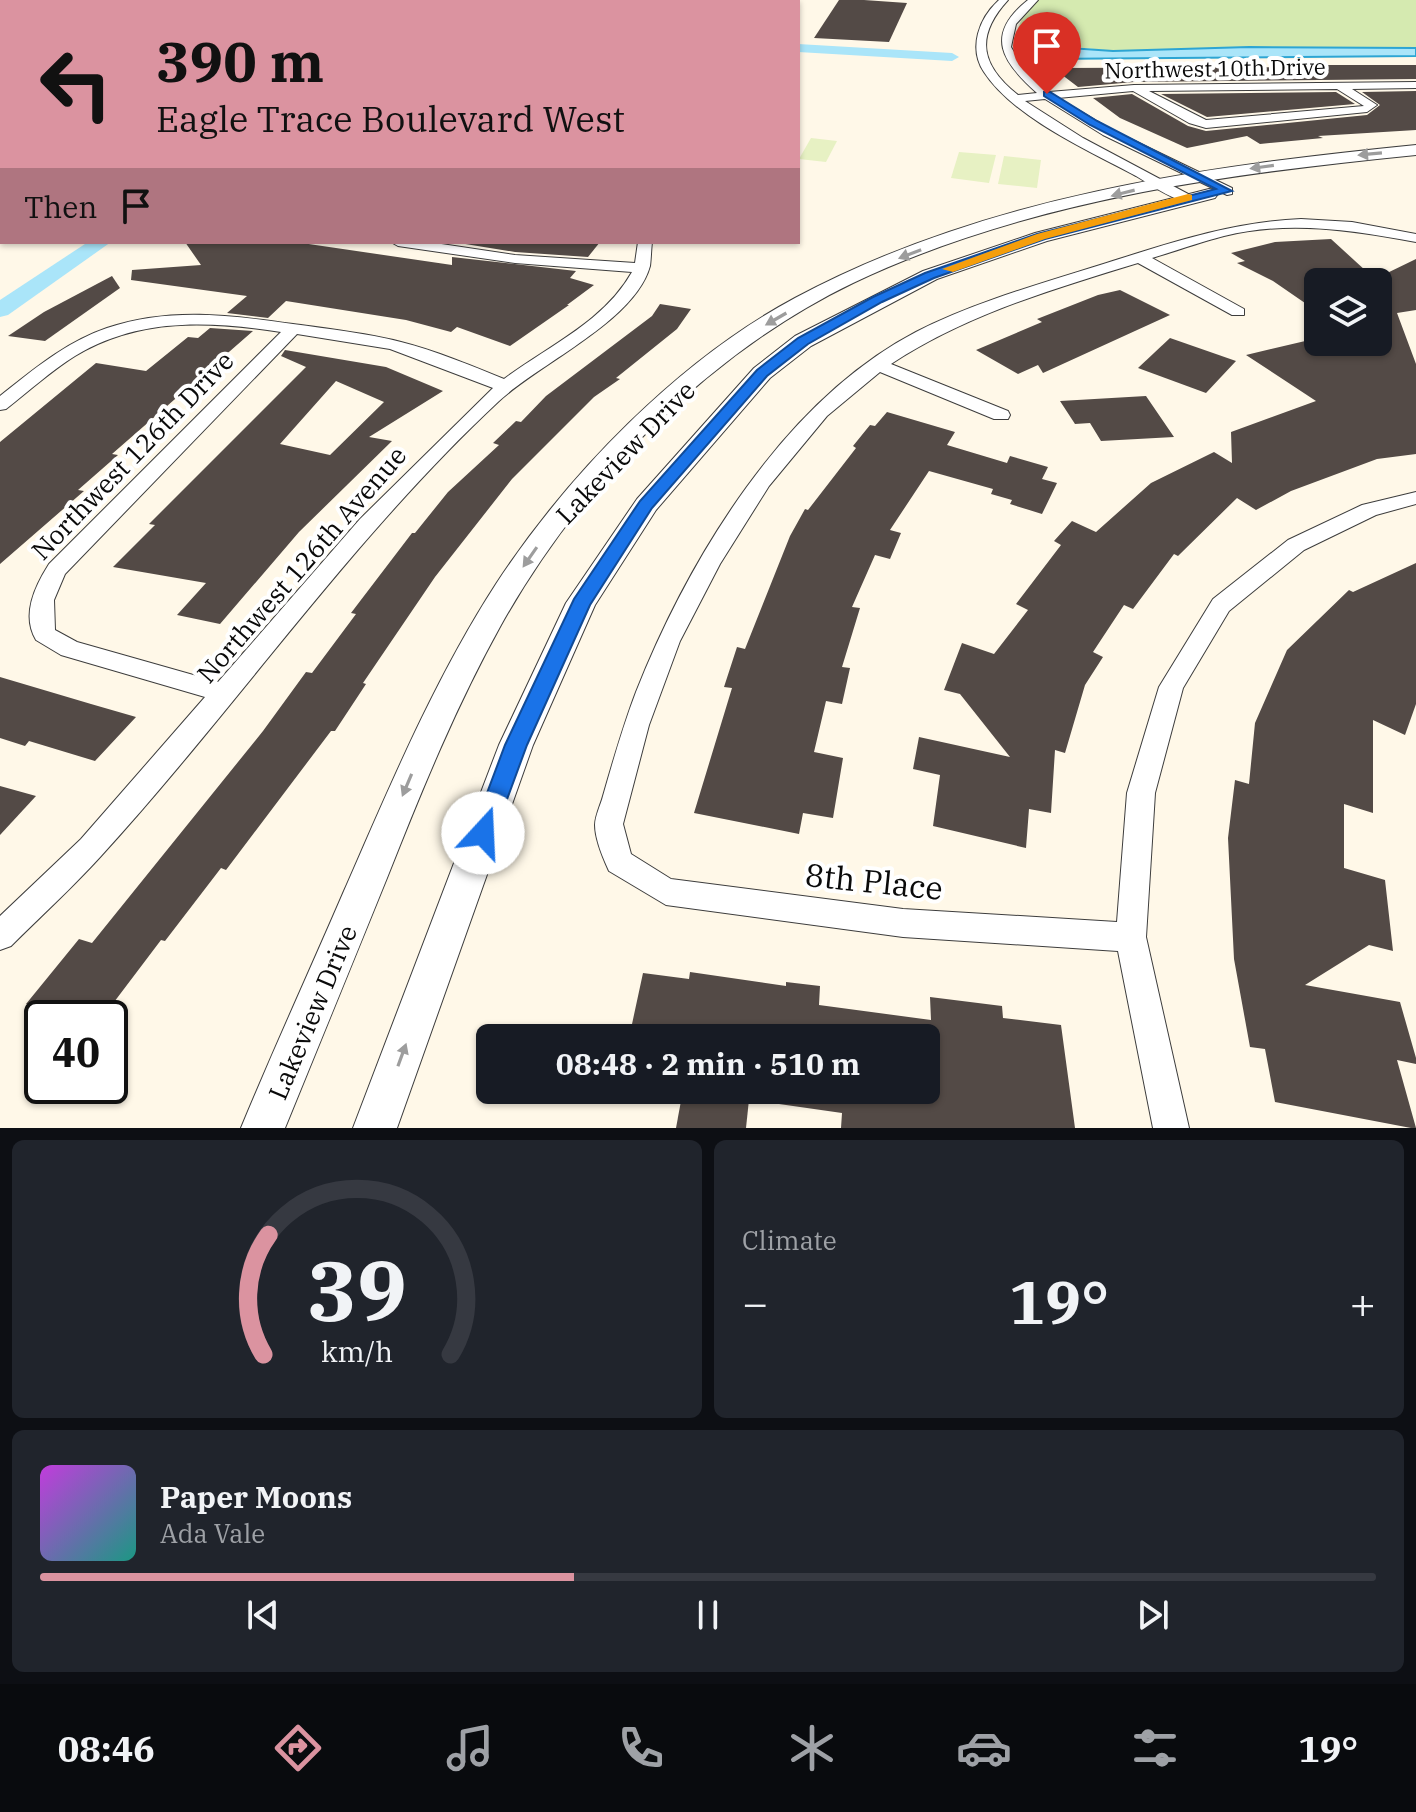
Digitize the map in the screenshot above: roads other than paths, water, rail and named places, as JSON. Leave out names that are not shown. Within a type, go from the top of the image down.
[{"type":"street","points":[[1004,0],[985,20],[981,53],[988,72],[1016,98],[1059,128],[1185,198]]},
{"type":"street","points":[[1034,0],[1013,19],[1008,29],[1009,55],[1020,71],[1047,94],[1093,123],[1199,177],[1234,190]]},
{"type":"street","name":"Northwest 10th Drive","points":[[1016,98],[1134,88],[1416,85]]},
{"type":"street","points":[[1134,88],[1193,121],[1224,124],[1367,109],[1371,105],[1340,86]]},
{"type":"street","name":"Lakeview Drive","points":[[263,1128],[440,709],[508,588],[586,487],[678,390],[763,326],[844,280],[977,230],[1199,177],[1325,158],[1416,150]]},
{"type":"street","points":[[1284,182],[1416,164]]},
{"type":"street","name":"Lakeview Drive","points":[[375,1128],[516,745],[581,603],[646,505],[762,373],[803,341],[930,275],[1041,237],[1185,198],[1234,190]]},
{"type":"street","points":[[878,365],[922,336],[1038,289],[1221,232],[1260,225],[1327,224],[1412,237]]},
{"type":"street","points":[[412,244],[515,259],[642,268]]},
{"type":"street","name":"Northwest 126th Avenue","points":[[0,936],[101,837],[349,544],[410,477],[505,386],[606,315],[629,291],[642,268],[645,244]]},
{"type":"street","points":[[1137,256],[1238,312]]},
{"type":"street","points":[[844,280],[878,300]]},
{"type":"street","points":[[0,405],[62,356],[85,343],[136,325],[183,317],[220,317],[369,340],[407,349],[505,386]]},
{"type":"street","name":"Northwest 126th Drive","points":[[225,693],[69,649],[44,634],[40,610],[44,589],[57,569],[293,329]]},
{"type":"street","points":[[878,365],[1001,415]]},
{"type":"street","name":"8th Place","points":[[878,365],[820,412],[761,483],[709,563],[668,641],[636,725],[609,824],[619,862],[666,892],[903,923],[1131,937]]},
{"type":"street","points":[[1171,1128],[1131,937],[1141,793],[1171,687],[1221,605],[1296,545],[1369,510],[1416,498]]},
{"type":"water","points":[[1055,47],[1113,51],[1249,47],[1416,48],[1416,56],[1040,59],[1034,53]]},
{"type":"waterway","points":[[800,48],[952,57]]},
{"type":"waterway","points":[[0,310],[98,244]]}]
